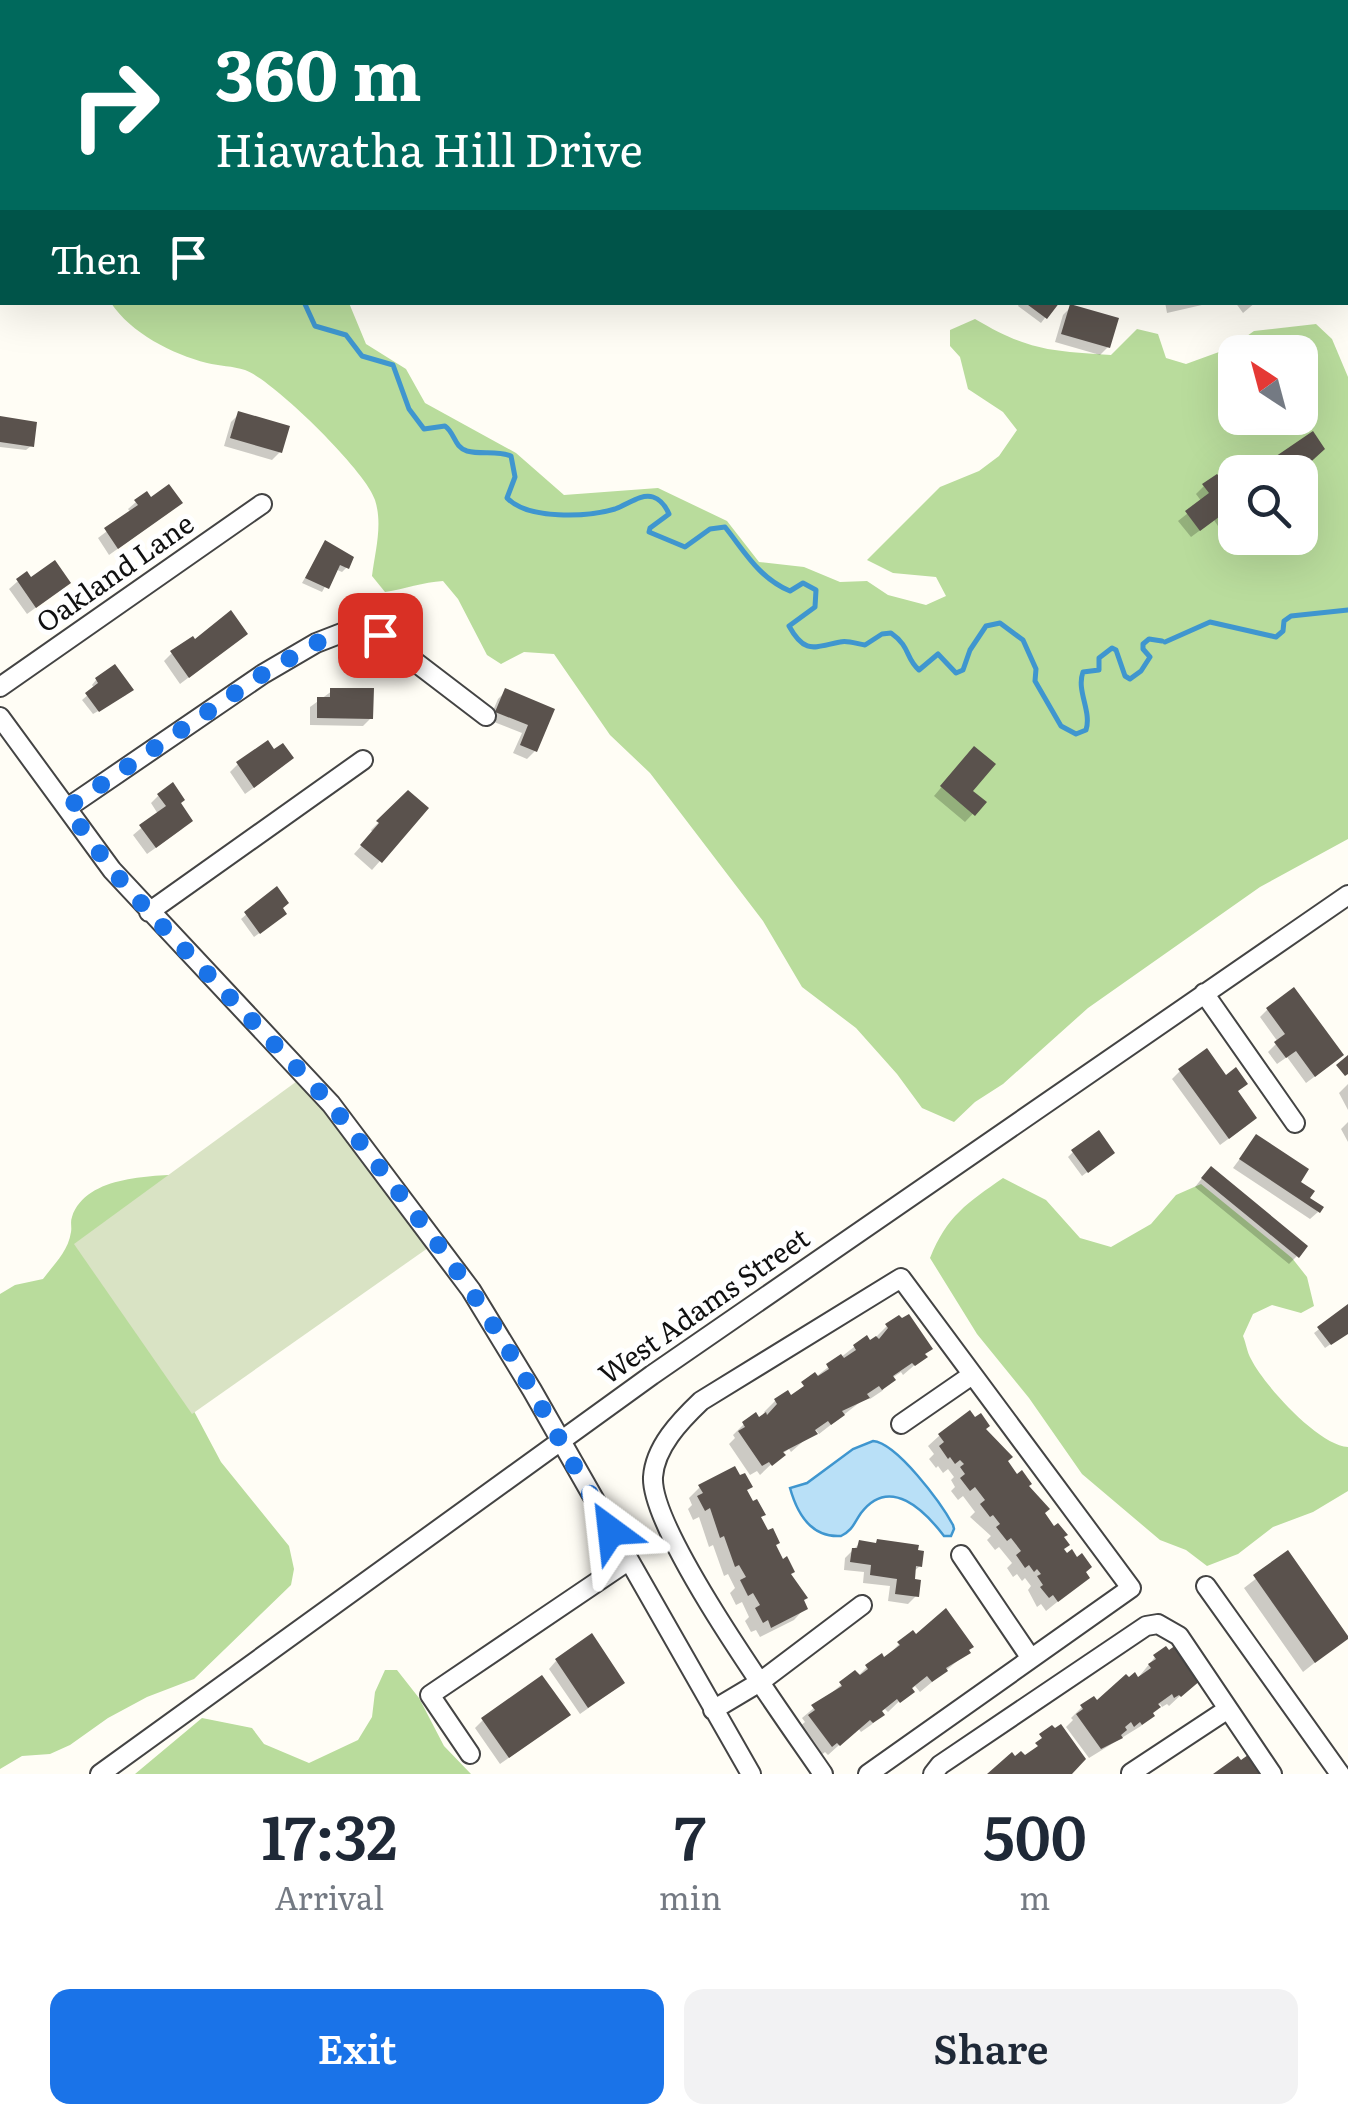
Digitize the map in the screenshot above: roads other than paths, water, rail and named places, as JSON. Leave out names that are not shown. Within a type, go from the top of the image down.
[{"type":"street","name":"Oakland Lane","points":[[0,687],[262,504]]},
{"type":"street","points":[[67,808],[263,674],[316,643],[347,631],[380,635],[486,716]]},
{"type":"street","points":[[0,717],[112,870],[331,1104],[471,1290],[750,1774]]},
{"type":"street","points":[[149,912],[363,760]]},
{"type":"street","name":"West Adams Street","points":[[100,1774],[559,1442],[1348,895]]},
{"type":"street","points":[[1204,993],[1295,1124]]},
{"type":"street","points":[[824,1774],[760,1682],[658,1511],[653,1479],[658,1456],[679,1422],[700,1402],[901,1278],[1131,1588],[868,1774]]},
{"type":"street","points":[[902,1424],[972,1375]]},
{"type":"street","points":[[961,1555],[1030,1657]]},
{"type":"street","points":[[470,1754],[430,1695],[628,1561]]},
{"type":"street","points":[[1206,1586],[1340,1774]]},
{"type":"street","points":[[713,1710],[760,1682],[862,1605]]},
{"type":"street","points":[[933,1771],[1146,1626],[1165,1626],[1179,1636],[1272,1774]]},
{"type":"street","points":[[1131,1774],[1228,1709]]},
{"type":"water","points":[[873,1441],[894,1452],[918,1476],[953,1525],[951,1536],[944,1536],[917,1508],[895,1497],[872,1502],[841,1536],[821,1533],[807,1522],[790,1488],[807,1483],[853,1449]]},
{"type":"waterway","points":[[305,305],[315,326],[346,335],[362,356],[393,365],[409,409],[424,429],[445,426],[463,449],[511,456],[515,477],[507,498],[517,505],[543,513],[574,515],[603,512],[639,498],[653,497],[669,514],[649,532],[685,547],[710,529],[725,527],[753,564],[779,586],[790,591],[803,583],[816,590],[815,607],[789,626],[805,645],[817,647],[846,641],[865,645],[891,633],[919,670],[938,654],[956,673],[963,670],[970,650],[986,626],[1000,623],[1023,640],[1036,669],[1035,681],[1061,726],[1076,734],[1086,730],[1087,723],[1081,686],[1083,672],[1099,670],[1099,658],[1112,648],[1130,679],[1150,657],[1143,644],[1149,639],[1162,641]]},
{"type":"waterway","points":[[1165,642],[1210,622],[1276,637],[1291,616],[1348,610]]}]
